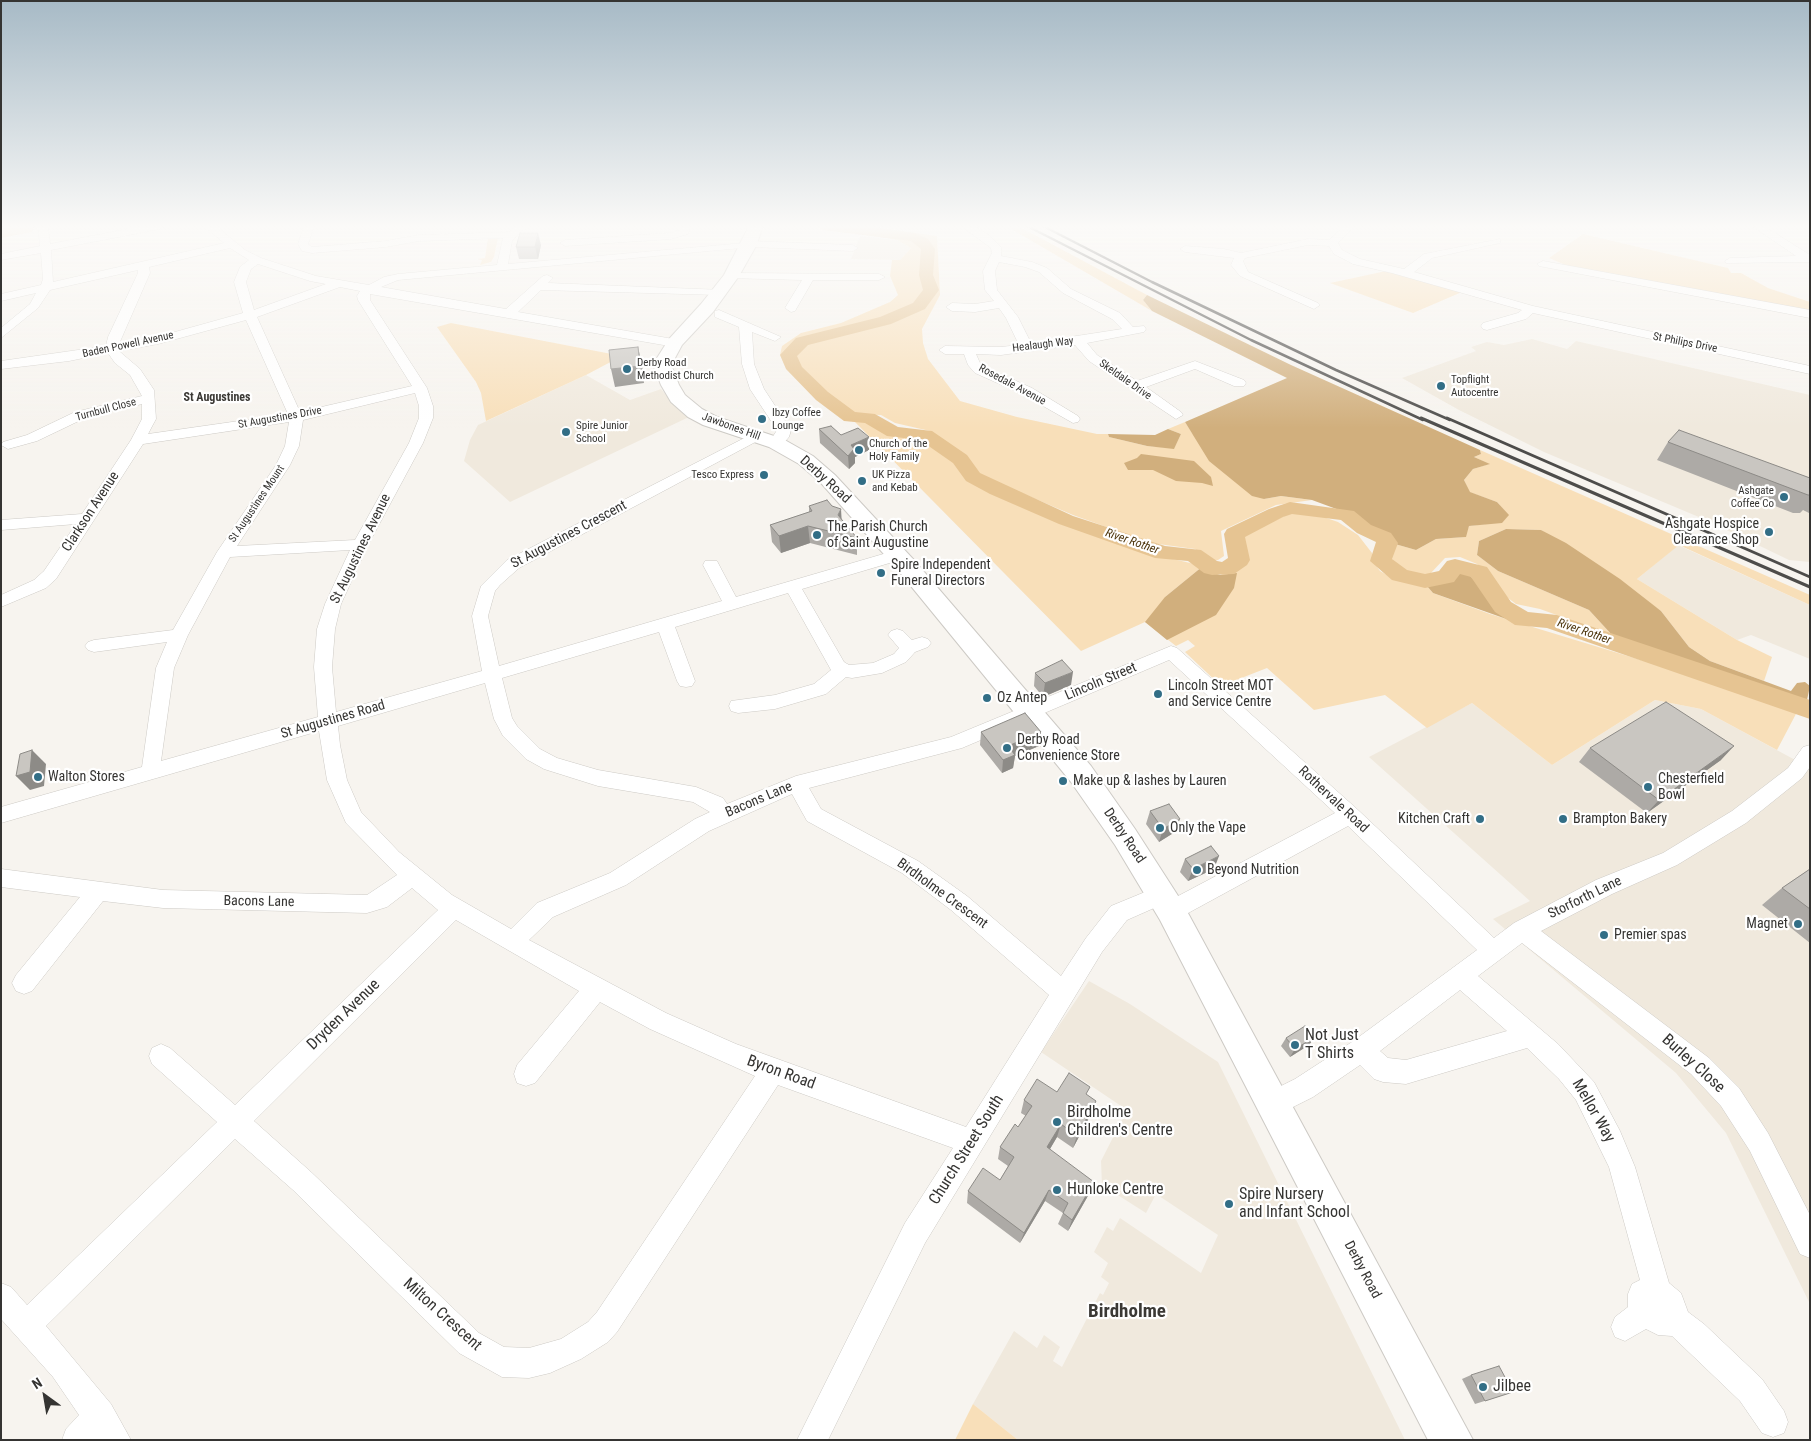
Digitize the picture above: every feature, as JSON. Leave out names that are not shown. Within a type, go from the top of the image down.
[{"type":"highway","points":[[712,312],[719,293]]},
{"type":"highway","name":"Jawbones Hill","points":[[712,312],[675,344],[666,358],[665,375],[678,398],[695,413],[710,421],[776,443]]},
{"type":"highway","name":"Derby Road","points":[[776,443],[806,460],[828,479],[897,555],[1031,712],[1081,774],[1167,903],[1451,1440]]},
{"type":"street","points":[[1,298],[22,293]]},
{"type":"street","points":[[1,334],[34,306],[43,293]]},
{"type":"street","points":[[134,293],[114,337],[112,350],[118,360],[135,372],[149,398]]},
{"type":"street","points":[[243,293],[250,315],[296,417]]},
{"type":"street","name":"Baden Powell Avenue","points":[[1,365],[112,350],[158,340],[250,315],[312,293]]},
{"type":"street","name":"St Augustines Avenue","points":[[366,293],[363,296],[364,300],[420,388],[426,406],[423,429],[360,545],[333,604],[326,629],[323,667],[328,722],[337,780],[353,816],[366,832],[413,876],[454,908]]},
{"type":"street","points":[[395,293],[675,344]]},
{"type":"street","points":[[509,313],[530,293]]},
{"type":"street","points":[[791,308],[801,293]]},
{"type":"street","points":[[994,293],[1000,304],[1012,317],[1026,346]]},
{"type":"street","name":"Healaugh Way","points":[[945,350],[969,352],[1001,351],[1026,346],[1079,341],[1135,330],[1116,316],[1073,293]]},
{"type":"street","points":[[1291,293],[1314,305]]},
{"type":"street","name":"St Philips Drive","points":[[1476,293],[1531,309],[1810,370]]},
{"type":"street","points":[[1702,293],[1810,314]]},
{"type":"street","points":[[952,307],[1000,304]]},
{"type":"street","points":[[1489,323],[1522,316],[1531,309]]},
{"type":"street","points":[[712,312],[774,336]]},
{"type":"street","points":[[745,325],[748,364],[757,389],[772,415],[784,430],[782,437],[776,443]]},
{"type":"street","name":"Skeldale Drive","points":[[1079,341],[1093,358],[1176,415]]},
{"type":"street","name":"Rosedale Avenue","points":[[969,352],[974,364],[980,370],[1027,391],[1062,416]]},
{"type":"street","points":[[1136,386],[1195,365],[1239,383]]},
{"type":"street","name":"St Augustines Drive","points":[[138,440],[296,417],[420,388]]},
{"type":"street","name":"Clarkson Avenue","points":[[1,602],[46,580],[138,440],[149,419],[149,398]]},
{"type":"street","name":"Turnbull Close","points":[[8,445],[32,438],[80,415],[149,398]]},
{"type":"street","name":"St Augustines Mount","points":[[151,773],[153,743],[165,668],[179,635],[224,552],[283,465],[292,446],[296,417]]},
{"type":"street","name":"St Augustines Crescent","points":[[724,814],[716,804],[696,795],[598,778],[551,764],[533,754],[506,725],[492,675],[480,616],[488,590],[502,572],[524,558],[756,436]]},
{"type":"street","points":[[1,525],[86,518]]},
{"type":"street","points":[[224,552],[360,545]]},
{"type":"street","name":"St Augustines Road","points":[[1,815],[492,675],[897,555]]},
{"type":"street","points":[[711,564],[732,605]]},
{"type":"street","points":[[793,587],[843,670]]},
{"type":"street","points":[[665,624],[686,681]]},
{"type":"street","points":[[94,646],[179,635]]},
{"type":"street","points":[[843,670],[863,672],[876,669],[900,658],[916,646],[897,635]]},
{"type":"street","name":"Lincoln Street","points":[[1031,712],[1171,652]]},
{"type":"street","name":"Rothervale Road","points":[[1171,652],[1350,815],[1493,951]]},
{"type":"street","points":[[738,706],[823,696],[843,670]]},
{"type":"street","name":"Bacons Lane","points":[[513,942],[545,910],[618,879],[702,825],[724,814],[796,784],[929,751],[980,734],[1031,712]]},
{"type":"street","name":"Storforth Lane","points":[[1274,1103],[1304,1088],[1361,1050],[1522,930],[1604,887],[1670,859],[1803,778],[1810,752]]},
{"type":"street","name":"Birdholme Crescent","points":[[796,784],[814,815],[910,867],[958,903],[1063,993]]},
{"type":"street","name":"Church Street South","points":[[812,1440],[915,1233],[1063,993],[1094,945],[1119,913],[1167,903],[1350,815]]},
{"type":"street","name":"Bacons Lane","points":[[1,878],[97,892],[191,901],[367,904],[385,897],[413,876]]},
{"type":"street","points":[[24,983],[97,892]]},
{"type":"street","name":"Byron Road","points":[[454,908],[596,989],[658,1021],[773,1071],[972,1142]]},
{"type":"street","name":"Dryden Avenue","points":[[27,1324],[454,908]]},
{"type":"street","name":"Burley Close","points":[[1522,930],[1700,1066],[1730,1097],[1760,1142],[1810,1244]]},
{"type":"street","name":"Mellor Way","points":[[1460,975],[1568,1070],[1585,1091],[1611,1140],[1622,1167],[1650,1312],[1694,1334],[1751,1390],[1773,1422]]},
{"type":"street","points":[[526,1074],[596,989]]},
{"type":"street","points":[[1361,1050],[1383,1070],[1406,1072],[1530,1036]]},
{"type":"street","points":[[161,1056],[234,1121]]},
{"type":"street","name":"Milton Crescent","points":[[234,1121],[302,1182],[469,1343],[502,1362],[529,1363],[550,1358],[571,1349],[598,1332],[607,1322],[773,1071]]},
{"type":"street","points":[[1,1297],[27,1324],[63,1367],[108,1428],[77,1440]]},
{"type":"shaded area","points":[[897,293],[940,293],[922,329],[923,343],[928,359],[960,401],[1017,417],[1097,434],[1108,434],[1109,437],[1147,446],[1174,448],[1181,434],[1168,429],[1185,422],[1192,433],[1264,499],[1281,496],[1312,500],[1276,505],[1221,531],[1224,556],[1218,560],[1211,561],[1195,549],[1151,543],[1073,515],[982,476],[954,447],[930,431],[895,423],[881,415],[853,414],[828,395],[801,369],[793,355],[780,355],[782,346],[801,333],[841,323],[890,302],[898,295]]},
{"type":"shaded area","points":[[1122,293],[1144,293],[1147,295],[1143,300],[1152,311]]},
{"type":"shaded area","points":[[1358,293],[1459,293],[1413,313]]},
{"type":"shaded area","points":[[1710,293],[1784,293],[1810,302],[1810,312]]},
{"type":"shaded area","points":[[1147,295],[1291,365],[1480,450],[1481,454],[1474,457],[1490,464],[1473,469],[1464,480],[1470,492],[1497,502],[1509,515],[1502,523],[1469,526],[1466,537],[1436,539],[1416,550],[1395,544],[1350,514],[1312,500],[1281,496],[1264,499],[1252,496],[1209,461],[1185,422],[1287,378],[1152,311],[1143,300]]},
{"type":"shaded area","points":[[451,323],[622,356],[586,375],[486,421],[481,393],[476,382],[437,327]]},
{"type":"shaded area","points":[[1532,339],[1567,349],[1576,341],[1810,395],[1810,562],[1789,560],[1706,520],[1544,452],[1459,410],[1402,378],[1476,351],[1471,347],[1487,342],[1504,345]]},
{"type":"shaded area","name":"Spire Junior School","points":[[586,375],[630,400],[661,389],[680,411],[689,417],[510,502],[464,461],[470,440],[478,425]]},
{"type":"shaded area","points":[[854,421],[867,421],[892,435],[920,438],[954,461],[973,482],[1058,521],[1160,556],[1203,566],[1165,597],[1216,578],[1242,562],[1239,537],[1293,512],[1315,514],[1338,522],[1358,535],[1372,553],[1372,560],[1380,571],[1392,578],[1427,586],[1433,593],[1490,614],[1654,664],[1797,712],[1777,750],[1701,709],[1655,700],[1552,765],[1472,703],[1427,728],[1385,695],[1314,710],[1267,668],[1221,686],[1185,652],[1195,646],[1188,640],[1176,646],[1145,622],[1081,651]]},
{"type":"shaded area","points":[[1168,429],[1181,434],[1174,449],[1147,446],[1109,437],[1108,434],[1155,435]]},
{"type":"shaded area","points":[[1480,450],[1810,595],[1810,605],[1679,545],[1637,579],[1737,640],[1772,657],[1764,681],[1710,661],[1689,647],[1661,611],[1541,530],[1506,529],[1479,541],[1477,555],[1498,571],[1589,610],[1612,635],[1540,609],[1516,604],[1504,595],[1477,564],[1460,557],[1445,558],[1430,574],[1420,575],[1402,569],[1393,562],[1390,551],[1395,544],[1416,550],[1436,539],[1465,537],[1469,526],[1502,522],[1508,515],[1497,502],[1469,492],[1464,480],[1473,469],[1489,464],[1474,457],[1481,454]]},
{"type":"shaded area","points":[[1141,454],[1194,461],[1211,477],[1213,486],[1176,481],[1153,470],[1128,470],[1124,463],[1137,458]]},
{"type":"shaded area","points":[[1506,529],[1541,530],[1566,543],[1620,579],[1661,611],[1689,647],[1710,661],[1791,691],[1797,683],[1805,682],[1810,686],[1807,700],[1793,698],[1612,635],[1589,610],[1498,571],[1477,555],[1479,541]]},
{"type":"shaded area","points":[[1678,545],[1810,605],[1810,659],[1751,635],[1737,640],[1637,579]]},
{"type":"shaded area","points":[[1203,566],[1208,571],[1220,575],[1237,573],[1234,588],[1216,615],[1167,640],[1145,622],[1165,597]]},
{"type":"shaded area","points":[[1457,572],[1469,575],[1477,582],[1483,593],[1512,621],[1433,593],[1427,586],[1449,581]]},
{"type":"shaded area","points":[[1655,700],[1701,709],[1810,768],[1810,1304],[1726,1133],[1676,1073],[1493,919],[1530,901],[1369,757],[1472,703],[1552,765]]},
{"type":"shaded area","name":"Spire Nursery and Infant School","points":[[1089,981],[1130,1004],[1218,1062],[1405,1440],[1018,1440],[973,1404],[1014,1331],[1037,1348],[1044,1335],[1060,1347],[1053,1361],[1062,1367],[1100,1293],[1103,1295],[1109,1283],[1101,1277],[1108,1263],[1094,1252],[1107,1227],[1113,1231],[1120,1218],[1201,1273],[1218,1235],[1156,1194],[1146,1213],[1102,1185],[1101,1161],[1127,1110],[1041,1052]]},
{"type":"shaded area","points":[[973,1404],[1018,1440],[955,1440]]},
{"type":"building","points":[[638,347],[640,366],[611,369],[609,350]]},
{"type":"building","points":[[831,426],[841,435],[858,428],[869,437],[851,445],[854,449],[848,456],[819,429]]},
{"type":"building","points":[[1679,430],[1810,478],[1810,495],[1668,442]]},
{"type":"building","points":[[827,500],[832,506],[841,509],[838,515],[857,538],[808,526],[779,536],[770,525],[812,511],[809,506]]},
{"type":"building","points":[[1062,660],[1073,672],[1045,683],[1035,673]]},
{"type":"building","name":"Chesterfield Bowl","points":[[1666,702],[1734,746],[1659,800],[1590,748]]},
{"type":"building","points":[[1025,713],[1041,732],[1008,746],[1015,755],[1003,760],[981,732]]},
{"type":"building","points":[[32,750],[30,772],[16,776],[20,754]]},
{"type":"building","points":[[1169,804],[1180,819],[1163,829],[1150,811]]},
{"type":"building","points":[[1211,846],[1219,856],[1193,869],[1185,859]]},
{"type":"building","points":[[1810,869],[1810,909],[1782,888]]},
{"type":"building","points":[[1305,1026],[1315,1037],[1295,1049],[1286,1038]]},
{"type":"building","points":[[1069,1073],[1090,1087],[1086,1094],[1096,1101],[1077,1136],[1061,1124],[1047,1147],[1094,1182],[1072,1220],[1063,1213],[1068,1203],[1049,1190],[1024,1233],[968,1191],[983,1168],[1000,1180],[1014,1157],[1000,1147],[1015,1124],[1018,1127],[1032,1106],[1024,1100],[1037,1079],[1057,1092]]},
{"type":"building","name":"Jilbee","points":[[1499,1366],[1513,1392],[1485,1401],[1471,1375]]},
{"type":"waterway","name":"River Rother","points":[[929,293],[919,306],[885,321],[802,341],[788,355],[795,369],[822,396],[850,417],[869,418],[894,432],[925,435],[960,459],[973,477],[997,490],[1066,520],[1163,553],[1193,555],[1212,568],[1226,569],[1239,560],[1234,534],[1276,513],[1290,508],[1347,515],[1364,529],[1384,538],[1387,543],[1381,561],[1400,575],[1425,581],[1446,577],[1455,566],[1479,572],[1503,607],[1523,620],[1549,620],[1810,710]]},
{"type":"railway","points":[[1159,293],[1251,340],[1423,420]]},
{"type":"railway","points":[[1176,293],[1336,370],[1450,420]]},
{"type":"railway","points":[[1421,418],[1810,587]]},
{"type":"railway","points":[[1447,418],[1810,577]]},
{"type":"place","name":"Derby Road Methodist Church","points":[[627,369]]},
{"type":"place","name":"Topflight Autocentre","points":[[1441,386]]},
{"type":"place","name":"Ibzy Coffee Lounge","points":[[762,419]]},
{"type":"place","name":"Spire Junior School","points":[[566,432]]},
{"type":"place","name":"Church of the Holy Family","points":[[859,450]]},
{"type":"place","name":"Tesco Express","points":[[764,475]]},
{"type":"place","name":"UK Pizza and Kebab","points":[[862,481]]},
{"type":"place","name":"Ashgate Coffee Co","points":[[1784,497]]},
{"type":"place","name":"Ashgate Hospice Clearance Shop","points":[[1769,532]]},
{"type":"place","name":"The Parish Church of Saint Augustine","points":[[817,535]]},
{"type":"place","name":"Spire Independent Funeral Directors","points":[[881,573]]},
{"type":"place","name":"Lincoln Street MOT and Service Centre","points":[[1158,694]]},
{"type":"place","name":"Oz Antep","points":[[987,698]]},
{"type":"place","name":"Derby Road Convenience Store","points":[[1007,748]]},
{"type":"place","name":"Walton Stores","points":[[38,777]]},
{"type":"place","name":"Make up & lashes by Lauren","points":[[1063,781]]},
{"type":"place","name":"Chesterfield Bowl","points":[[1648,787]]},
{"type":"place","name":"Kitchen Craft","points":[[1480,819]]},
{"type":"place","name":"Brampton Bakery","points":[[1563,819]]},
{"type":"place","name":"Only the Vape","points":[[1160,828]]},
{"type":"place","name":"Beyond Nutrition","points":[[1197,870]]},
{"type":"place","name":"Magnet","points":[[1798,924]]},
{"type":"place","name":"Premier spas","points":[[1604,935]]},
{"type":"place","name":"Not Just T Shirts","points":[[1295,1045]]},
{"type":"place","name":"Birdholme Children's Centre","points":[[1057,1122]]},
{"type":"place","name":"Hunloke Centre","points":[[1057,1190]]},
{"type":"place","name":"Spire Nursery and Infant School","points":[[1229,1204]]},
{"type":"place","name":"Jilbee","points":[[1483,1387]]},
{"type":"district","name":"St Augustines","points":[[217,398]]},
{"type":"district","name":"Birdholme","points":[[1127,1312]]}]
